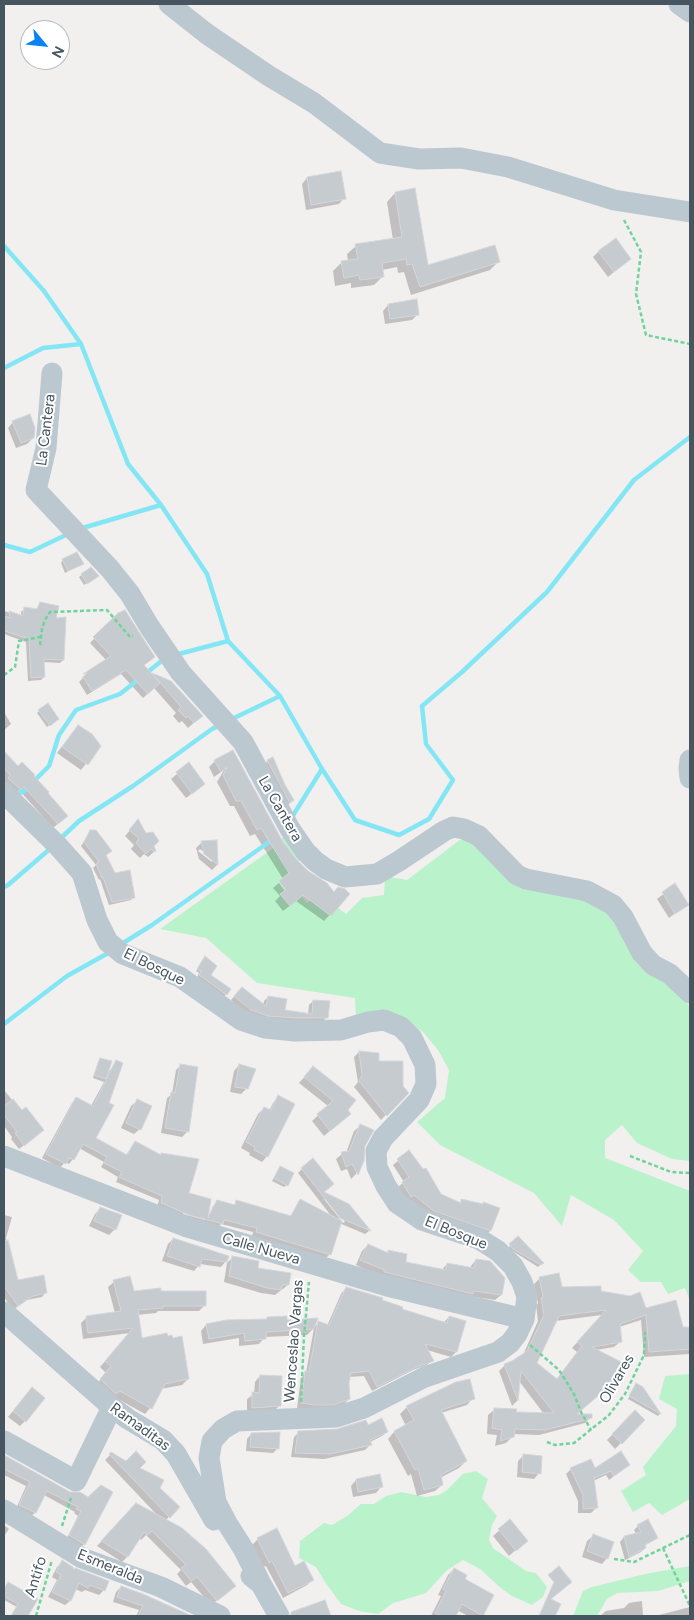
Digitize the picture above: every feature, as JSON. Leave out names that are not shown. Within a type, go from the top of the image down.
[{"type":"street","points":[[169,4],[207,34],[268,76],[314,103],[380,153],[420,159],[461,158],[499,165],[614,200],[690,212]]},
{"type":"street","points":[[679,4],[690,12]]},
{"type":"street","name":"La Cantera","points":[[52,373],[46,448],[36,490],[110,569],[130,594],[149,626],[181,672],[244,742],[290,829],[304,851],[315,862],[344,877],[377,874],[444,831],[453,827],[464,828],[479,836],[517,875],[526,879],[587,891],[613,905],[623,917],[642,953],[653,965],[670,974],[690,993]]},
{"type":"street","points":[[690,760],[690,778]]},
{"type":"street","name":"El Bosque","points":[[4,793],[58,846],[82,873],[97,920],[108,942],[123,954],[180,977],[241,1020],[265,1028],[295,1031],[341,1030],[368,1022],[384,1020],[401,1027],[412,1038],[426,1065],[426,1084],[419,1100],[383,1138],[376,1151],[377,1167],[397,1203],[422,1220],[479,1239],[498,1251],[513,1266],[522,1282],[527,1297],[521,1327]]},
{"type":"street","name":"Calle Nueva","points":[[4,1158],[187,1227],[521,1327]]},
{"type":"street","name":"Ramaditas","points":[[4,1312],[112,1407],[163,1440],[176,1454],[240,1567],[261,1584],[279,1616]]},
{"type":"street","points":[[261,1584],[216,1502],[209,1458],[212,1441],[223,1429],[237,1421],[300,1420],[336,1417],[364,1408],[425,1377],[498,1352],[510,1343],[521,1327]]},
{"type":"street","points":[[4,1441],[76,1481],[112,1407]]},
{"type":"street","name":"Esmeralda","points":[[4,1510],[82,1558],[161,1587],[220,1616]]},
{"type":"path","points":[[614,200],[641,252],[636,294],[646,335],[690,344]]},
{"type":"path","points":[[40,645],[40,637],[45,620],[50,612],[107,610],[130,637],[149,626]]},
{"type":"path","points":[[4,675],[15,667],[18,642],[40,637]]},
{"type":"path","points":[[630,1156],[671,1172],[690,1173]]},
{"type":"path","name":"Wenceslao Vargas","points":[[300,1420],[304,1336],[311,1264]]},
{"type":"path","points":[[521,1327],[559,1370],[574,1394],[580,1412],[591,1430]]},
{"type":"path","name":"Olivares","points":[[547,1442],[555,1445],[574,1443],[609,1415],[625,1394],[644,1355],[645,1332]]},
{"type":"path","name":"Antifo","points":[[36,1616],[76,1481]]},
{"type":"path","points":[[614,1559],[634,1562],[690,1535]]},
{"type":"path","points":[[663,1548],[690,1606]]},
{"type":"green space","points":[[469,833],[497,853],[520,888],[600,893],[646,956],[690,1007],[690,1161],[672,1159],[637,1143],[622,1125],[605,1140],[605,1158],[690,1191],[690,1301],[685,1288],[668,1294],[661,1282],[641,1282],[628,1270],[643,1251],[614,1220],[571,1195],[562,1226],[534,1193],[440,1145],[417,1122],[445,1098],[449,1070],[438,1050],[423,1032],[404,1019],[356,1020],[355,998],[257,983],[206,938],[160,929],[272,849],[284,836],[300,860],[290,871],[291,883],[307,903],[320,893],[346,914],[362,898],[384,895],[385,876],[407,880]]},
{"type":"green space","points":[[690,1374],[690,1499],[662,1515],[649,1503],[633,1512],[621,1491],[646,1475],[643,1467],[676,1426],[677,1409],[659,1399],[665,1376]]},
{"type":"green space","points":[[476,1471],[488,1479],[482,1498],[497,1516],[492,1525],[489,1540],[493,1548],[526,1571],[536,1573],[547,1587],[543,1597],[532,1605],[512,1596],[480,1569],[463,1560],[446,1571],[426,1593],[393,1603],[378,1614],[359,1611],[341,1604],[316,1567],[299,1558],[300,1541],[324,1523],[332,1525],[347,1516],[361,1504],[374,1504],[386,1496],[401,1492],[426,1497],[439,1495],[447,1490],[463,1474]]},
{"type":"green space","points":[[690,1566],[690,1581],[658,1591],[617,1593],[607,1599],[597,1616],[573,1616],[583,1591],[592,1587],[645,1574]]},
{"type":"building","points":[[341,171],[346,199],[311,205],[307,177]]},
{"type":"building","points":[[415,188],[428,265],[495,245],[500,262],[420,287],[412,264],[407,265],[406,259],[382,263],[384,277],[360,280],[359,275],[344,278],[341,261],[358,259],[355,244],[402,237],[395,192]]},
{"type":"building","points":[[616,238],[631,259],[614,272],[598,251]]},
{"type":"building","points":[[417,299],[419,315],[390,319],[388,304]]},
{"type":"building","points":[[30,414],[35,428],[34,438],[21,443],[12,421]]},
{"type":"building","points":[[77,552],[84,564],[68,571],[62,559]]},
{"type":"building","points":[[91,567],[99,576],[87,584],[81,574]]},
{"type":"building","points":[[40,602],[59,606],[56,618],[66,617],[64,660],[44,659],[45,677],[31,678],[29,639],[5,631],[4,616],[10,618],[9,611],[23,616],[24,607],[37,609]]},
{"type":"building","points":[[125,610],[155,657],[144,665],[160,683],[148,694],[126,670],[92,691],[83,677],[87,673],[83,674],[111,656],[93,637],[118,613]]},
{"type":"building","points":[[152,673],[171,681],[203,716],[194,723],[188,716],[186,718],[178,710],[181,707]]},
{"type":"building","points":[[48,703],[59,719],[50,726],[38,710]]},
{"type":"building","points":[[78,725],[92,734],[101,746],[88,765],[62,747]]},
{"type":"building","points":[[233,750],[284,844],[295,858],[308,871],[327,883],[334,892],[338,887],[345,889],[350,894],[331,916],[303,895],[290,906],[280,894],[286,890],[279,881],[289,873],[261,828],[257,830],[241,801],[236,801],[223,775],[227,767],[221,772],[214,760]]},
{"type":"building","points":[[4,751],[18,766],[22,762],[35,775],[68,816],[58,824],[24,787],[21,790],[8,778],[10,775],[4,768]]},
{"type":"building","points":[[273,757],[285,785],[294,800],[290,803],[267,760]]},
{"type":"building","points":[[189,762],[205,784],[192,794],[176,772]]},
{"type":"building","points":[[138,819],[146,833],[153,832],[159,841],[154,846],[156,851],[154,852],[151,849],[146,854],[136,843],[139,838],[129,830]]},
{"type":"building","points":[[90,830],[96,830],[112,851],[106,855],[115,873],[130,870],[135,898],[112,902],[96,864],[99,862],[84,842]]},
{"type":"building","points":[[217,840],[218,865],[204,854],[201,841]]},
{"type":"building","points":[[675,883],[689,905],[675,914],[662,892]]},
{"type":"building","points":[[205,956],[217,966],[211,975],[231,989],[227,995],[199,975],[201,971],[197,969]]},
{"type":"building","points":[[242,987],[266,1006],[268,996],[287,999],[285,1010],[312,1014],[313,1000],[330,1001],[328,1018],[268,1016],[251,1010],[234,996]]},
{"type":"building","points":[[359,1051],[379,1053],[379,1061],[403,1061],[403,1086],[409,1093],[387,1116],[359,1081],[362,1075]]},
{"type":"building","points":[[100,1058],[112,1061],[106,1079],[94,1075]]},
{"type":"building","points":[[116,1060],[123,1063],[109,1103],[114,1105],[96,1138],[127,1155],[135,1141],[161,1155],[161,1153],[199,1159],[189,1193],[211,1199],[208,1218],[217,1200],[235,1205],[236,1200],[291,1216],[300,1199],[342,1221],[331,1255],[256,1232],[257,1228],[224,1220],[223,1224],[189,1215],[161,1203],[162,1196],[119,1177],[122,1172],[104,1163],[107,1157],[83,1144],[74,1160],[69,1158],[66,1164],[46,1154],[76,1097],[93,1106]]},
{"type":"building","points":[[180,1064],[198,1067],[189,1132],[165,1128],[171,1092],[175,1093]]},
{"type":"building","points":[[239,1064],[256,1069],[248,1089],[235,1087]]},
{"type":"building","points":[[313,1066],[356,1100],[348,1110],[351,1114],[330,1131],[317,1114],[333,1101],[304,1077]]},
{"type":"building","points":[[278,1095],[295,1104],[268,1157],[254,1150],[255,1147],[246,1142],[264,1107],[271,1110]]},
{"type":"building","points":[[13,1099],[22,1110],[26,1107],[44,1130],[24,1146],[15,1133],[17,1132],[4,1115],[4,1106]]},
{"type":"building","points":[[137,1099],[152,1106],[141,1130],[126,1123]]},
{"type":"building","points":[[360,1124],[374,1130],[365,1146],[364,1161],[358,1175],[352,1164],[346,1167],[341,1152],[349,1151]]},
{"type":"building","points":[[409,1150],[423,1169],[426,1168],[441,1194],[461,1203],[461,1199],[483,1204],[483,1202],[500,1208],[491,1231],[434,1211],[414,1195],[411,1197],[402,1182],[409,1177],[397,1159]]},
{"type":"building","points":[[313,1158],[334,1184],[324,1192],[349,1204],[371,1231],[340,1218],[301,1168]]},
{"type":"building","points":[[280,1166],[294,1173],[288,1186],[274,1178]]},
{"type":"building","points":[[100,1207],[122,1215],[116,1230],[94,1221]]},
{"type":"building","points":[[518,1236],[544,1263],[541,1265],[513,1249],[509,1244]]},
{"type":"building","points":[[173,1238],[229,1256],[227,1262],[202,1259],[200,1267],[167,1256]]},
{"type":"building","points":[[8,1240],[18,1280],[44,1275],[47,1293],[33,1296],[18,1306],[4,1286],[4,1241]]},
{"type":"building","points":[[368,1244],[388,1253],[388,1250],[407,1254],[406,1262],[446,1270],[447,1263],[474,1268],[476,1259],[490,1261],[505,1278],[502,1295],[474,1291],[473,1294],[384,1272],[384,1270],[360,1260]]},
{"type":"building","points":[[232,1256],[259,1261],[258,1268],[291,1273],[289,1285],[282,1285],[281,1290],[267,1288],[229,1276]]},
{"type":"building","points":[[559,1273],[562,1287],[601,1286],[601,1291],[630,1296],[640,1292],[646,1308],[676,1300],[683,1327],[690,1327],[690,1349],[649,1352],[646,1315],[620,1324],[622,1342],[592,1347],[627,1365],[618,1384],[614,1382],[577,1414],[592,1414],[592,1418],[545,1430],[515,1429],[514,1437],[500,1441],[502,1430],[492,1428],[494,1408],[517,1409],[516,1412],[554,1413],[521,1371],[518,1401],[504,1364],[527,1351],[544,1315],[539,1277]],"holes":[[[606,1310],[577,1342],[582,1346],[557,1379],[537,1363],[559,1316]]]},
{"type":"building","points":[[130,1276],[134,1291],[161,1288],[161,1291],[206,1291],[206,1306],[163,1306],[163,1308],[138,1310],[142,1338],[167,1333],[168,1336],[172,1335],[173,1338],[182,1336],[189,1379],[165,1384],[152,1409],[120,1391],[116,1394],[100,1379],[111,1366],[105,1361],[133,1328],[88,1333],[86,1316],[121,1311],[113,1280]]},
{"type":"building","points":[[346,1287],[383,1298],[382,1300],[403,1307],[402,1309],[447,1323],[449,1316],[466,1321],[457,1352],[425,1344],[434,1361],[419,1366],[377,1387],[369,1371],[351,1373],[349,1383],[350,1399],[334,1405],[301,1403],[305,1371],[309,1372],[318,1321],[329,1325]]},
{"type":"building","points":[[287,1316],[287,1320],[318,1318],[314,1329],[266,1332],[266,1339],[245,1341],[244,1333],[209,1339],[206,1324],[226,1320],[267,1319],[267,1317]]},
{"type":"building","points":[[260,1375],[282,1376],[281,1406],[252,1408],[252,1392],[259,1393]]},
{"type":"building","points":[[470,1379],[475,1399],[441,1410],[467,1461],[441,1475],[443,1485],[424,1490],[418,1468],[415,1470],[394,1431],[414,1420],[406,1406],[456,1382]]},
{"type":"building","points":[[636,1383],[643,1387],[661,1414],[629,1396]]},
{"type":"building","points":[[32,1387],[45,1398],[26,1422],[13,1411]]},
{"type":"building","points":[[635,1410],[645,1420],[622,1444],[612,1434]]},
{"type":"building","points":[[382,1418],[388,1432],[370,1440],[372,1445],[330,1454],[295,1453],[298,1431],[337,1429],[366,1420],[368,1425]]},
{"type":"building","points":[[280,1432],[279,1449],[250,1447],[251,1433]]},
{"type":"building","points":[[136,1451],[146,1462],[140,1468],[164,1480],[160,1488],[180,1507],[170,1518],[109,1454],[111,1452],[126,1461]]},
{"type":"building","points":[[621,1451],[630,1465],[614,1476],[611,1471],[594,1478],[598,1508],[583,1509],[583,1495],[570,1468],[591,1459],[595,1468]]},
{"type":"building","points":[[523,1454],[542,1456],[541,1474],[522,1472]]},
{"type":"building","points":[[4,1455],[70,1492],[80,1492],[87,1498],[101,1485],[113,1492],[85,1545],[69,1535],[81,1511],[76,1509],[78,1507],[47,1491],[36,1513],[19,1505],[30,1482],[4,1469]]},
{"type":"building","points":[[380,1474],[383,1487],[358,1492],[356,1479]]},
{"type":"building","points":[[136,1503],[182,1528],[206,1549],[236,1586],[217,1601],[197,1577],[191,1581],[181,1568],[186,1565],[152,1531],[147,1535],[144,1532],[128,1557],[101,1541]]},
{"type":"building","points":[[510,1519],[528,1541],[516,1551],[498,1529]]},
{"type":"building","points":[[648,1519],[658,1538],[645,1545],[646,1548],[629,1557],[624,1536],[641,1532],[637,1525]]},
{"type":"building","points":[[277,1528],[295,1566],[304,1561],[314,1580],[288,1593],[272,1561],[269,1563],[257,1538]]},
{"type":"building","points":[[593,1534],[614,1542],[608,1559],[587,1551]]},
{"type":"building","points":[[62,1560],[73,1567],[74,1570],[75,1568],[109,1581],[105,1591],[90,1585],[88,1588],[79,1583],[71,1601],[52,1592],[61,1575],[56,1572]]},
{"type":"building","points":[[559,1566],[572,1582],[551,1599],[561,1604],[555,1616],[539,1616],[554,1582],[548,1575]]},
{"type":"building","points":[[454,1568],[467,1575],[465,1579],[494,1595],[483,1616],[462,1604],[456,1616],[442,1616],[435,1613],[446,1591],[443,1589]]},
{"type":"building","points":[[8,1582],[38,1599],[28,1616],[11,1616],[18,1604],[4,1596],[4,1589]]},
{"type":"building","points":[[121,1586],[192,1616],[138,1616],[143,1606],[117,1597]]},
{"type":"building","points":[[325,1600],[331,1616],[291,1616],[291,1612]]},
{"type":"waterway","points":[[4,246],[44,291],[81,344],[128,464],[161,505],[207,574],[228,641],[280,696],[322,769],[355,820],[399,835],[429,819],[453,780],[426,744],[422,706],[462,672],[547,592],[634,480],[690,437]]},
{"type":"waterway","points":[[4,368],[43,348],[81,344]]},
{"type":"waterway","points":[[79,529],[161,505]]},
{"type":"waterway","points":[[4,545],[30,552],[68,534]]},
{"type":"waterway","points":[[175,655],[228,641]]},
{"type":"waterway","points":[[16,795],[24,791],[49,766],[59,735],[76,710],[120,694],[164,659]]},
{"type":"waterway","points":[[232,719],[280,696]]},
{"type":"waterway","points":[[60,839],[79,821],[220,725]]},
{"type":"waterway","points":[[292,817],[322,769]]},
{"type":"waterway","points":[[120,945],[152,925],[269,842],[273,837]]},
{"type":"waterway","points":[[4,887],[51,848]]},
{"type":"waterway","points":[[4,1024],[67,976],[110,952]]}]
